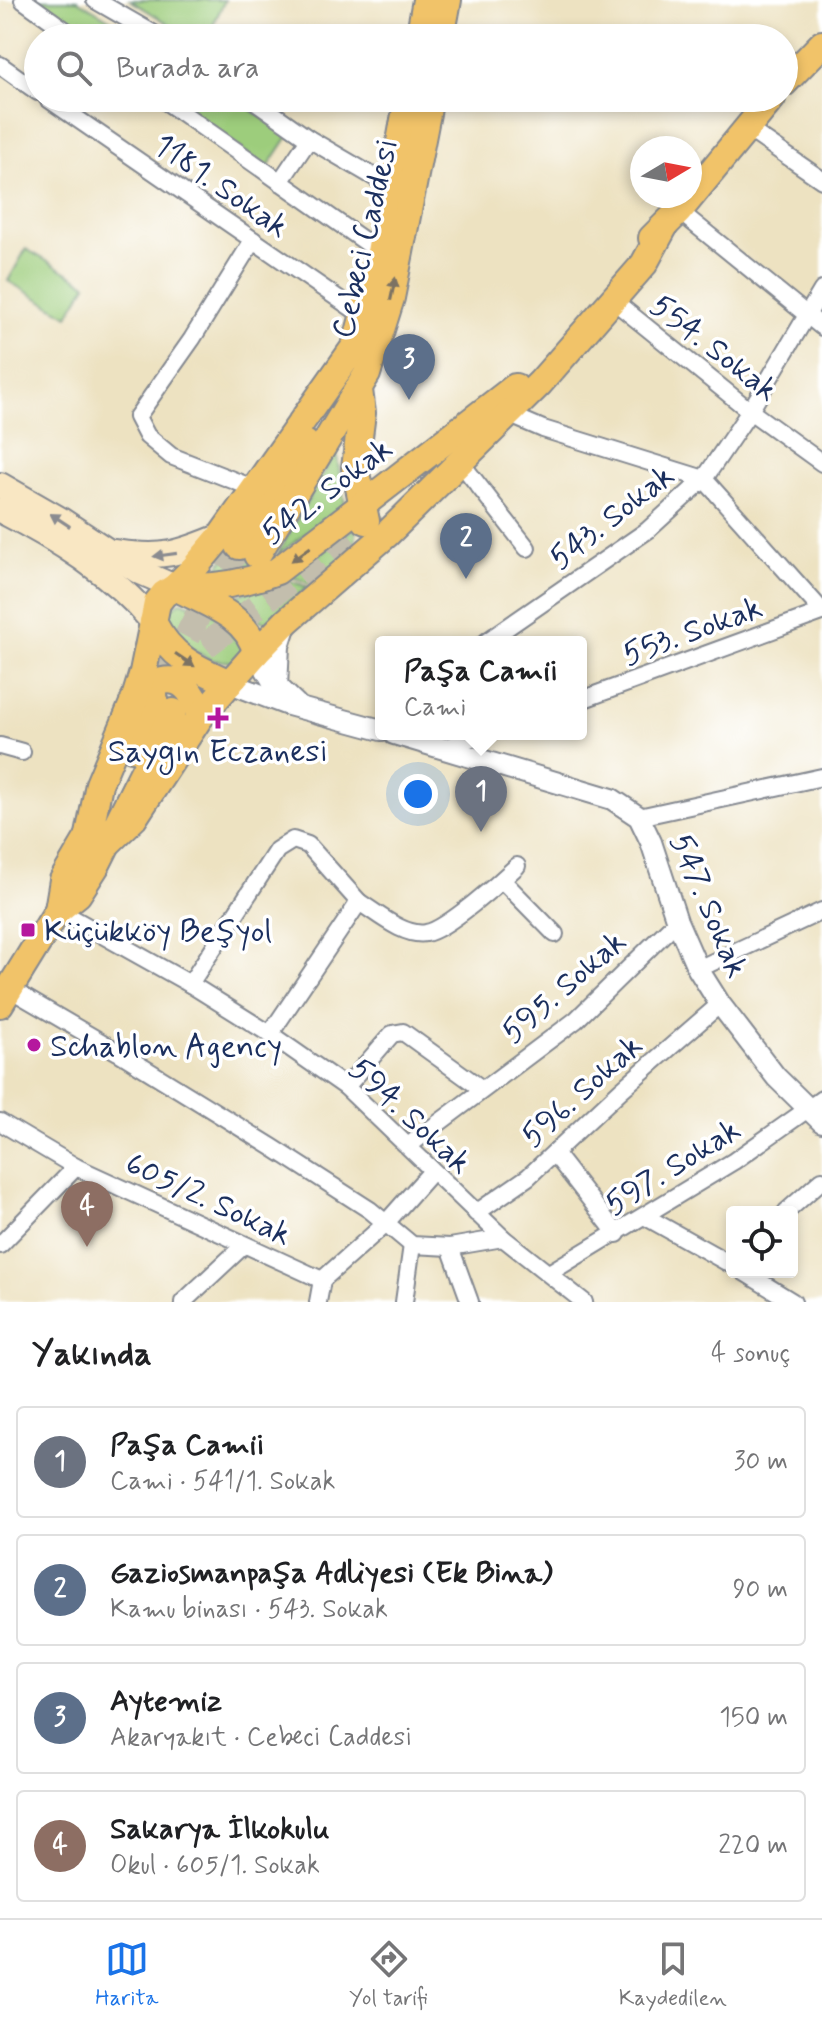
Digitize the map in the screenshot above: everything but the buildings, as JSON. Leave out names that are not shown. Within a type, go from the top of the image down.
[{"type":"main road","points":[[422,24],[426,0]]},
{"type":"main road","points":[[444,24],[448,0]]},
{"type":"main road","points":[[798,69],[822,44]]},
{"type":"main road","name":"Cebeci Caddesi","points":[[239,546],[337,393],[361,330],[380,252],[406,112]]},
{"type":"main road","name":"Cebeci Caddesi","points":[[239,546],[359,389],[381,337],[391,298],[427,112]]},
{"type":"main road","name":"542. Sokak","points":[[175,587],[233,584],[277,571],[371,510],[399,478],[522,380],[579,319],[620,268],[671,219],[761,112]]},
{"type":"main road","name":"542. Sokak","points":[[99,840],[134,818],[214,701],[256,653],[461,463],[540,383],[644,264],[671,219]]},
{"type":"main road","points":[[154,703],[153,622],[157,603],[164,594],[239,546],[253,488],[361,330]]},
{"type":"main road","points":[[359,389],[362,413],[355,468],[371,510],[360,559]]},
{"type":"main road","points":[[371,510],[508,414]]},
{"type":"main road","points":[[357,451],[372,471],[380,476],[399,478]]},
{"type":"main road","points":[[0,485],[61,520],[138,571],[237,621],[251,637],[256,653]]},
{"type":"main road","points":[[0,510],[85,560],[111,579],[153,622],[173,651],[195,667],[214,701]]},
{"type":"main road","points":[[106,550],[155,557],[239,546]]},
{"type":"main road","points":[[5,997],[58,910],[63,880],[99,840],[154,703],[155,682],[176,681],[214,701]]},
{"type":"street","points":[[23,0],[56,24]]},
{"type":"street","points":[[95,0],[137,24]]},
{"type":"street","points":[[0,65],[24,82]]},
{"type":"street","name":"1181. Sokak","points":[[67,112],[253,240],[361,330]]},
{"type":"street","points":[[181,112],[380,252]]},
{"type":"street","points":[[271,112],[309,139],[393,188]]},
{"type":"street","points":[[748,129],[822,180]]},
{"type":"street","points":[[280,182],[309,139]]},
{"type":"street","points":[[671,219],[822,327]]},
{"type":"street","points":[[253,240],[192,339],[137,417],[147,436],[171,456],[253,488]]},
{"type":"street","name":"543. Sokak","points":[[495,636],[648,530],[704,479],[750,411],[822,290]]},
{"type":"street","name":"554. Sokak","points":[[614,301],[750,411],[822,463]]},
{"type":"street","points":[[508,414],[543,429],[704,479],[822,611]]},
{"type":"street","points":[[461,463],[527,548]]},
{"type":"street","name":"553. Sokak","points":[[587,698],[822,611]]},
{"type":"street","points":[[277,694],[279,646],[287,621]]},
{"type":"street","points":[[256,653],[277,694],[299,707],[375,724]]},
{"type":"street","points":[[214,701],[277,694]]},
{"type":"street","points":[[413,740],[612,799],[639,817],[822,777]]},
{"type":"street","points":[[441,749],[466,740]]},
{"type":"street","points":[[0,746],[22,752]]},
{"type":"street","name":"547. Sokak","points":[[639,817],[698,969],[720,1004],[776,1077],[818,1111]]},
{"type":"street","points":[[190,984],[277,850],[293,840],[308,845],[359,902],[401,928],[425,933],[440,927],[517,866]]},
{"type":"street","points":[[502,880],[555,934]]},
{"type":"street","points":[[270,1034],[359,902]]},
{"type":"street","name":"594. Sokak","points":[[58,910],[190,984],[346,1087],[503,1238],[584,1302]]},
{"type":"street","points":[[698,969],[822,911]]},
{"type":"street","name":"595. Sokak","points":[[408,1146],[576,1020],[677,921]]},
{"type":"street","points":[[5,997],[118,1052],[370,1210],[412,1245],[450,1247],[503,1238]]},
{"type":"street","name":"596. Sokak","points":[[476,1213],[528,1177],[720,1004]]},
{"type":"street","points":[[346,1087],[392,1034],[403,1032],[482,1089]]},
{"type":"street","name":"597. Sokak","points":[[549,1273],[818,1111]]},
{"type":"street","name":"605/2. Sokak","points":[[2,1127],[76,1167],[322,1280]]},
{"type":"street","points":[[554,1153],[617,1234]]},
{"type":"street","points":[[0,1245],[76,1167]]},
{"type":"street","points":[[318,1302],[322,1280],[385,1224],[432,1171]]},
{"type":"street","points":[[793,1206],[822,1180]]},
{"type":"street","points":[[646,1217],[726,1261]]},
{"type":"street","points":[[404,1302],[412,1245]]},
{"type":"street","points":[[183,1302],[243,1246]]},
{"type":"street","points":[[450,1247],[470,1302]]},
{"type":"street","points":[[754,1278],[793,1302]]},
{"type":"green space","points":[[39,0],[77,0],[117,24],[71,24]]},
{"type":"green space","points":[[130,0],[225,0],[214,24],[169,24]]},
{"type":"green space","points":[[191,112],[254,112],[289,135],[267,168]]},
{"type":"green space","points":[[26,249],[87,284],[68,316],[8,281]]},
{"type":"green space","points":[[336,451],[345,505],[277,555]]},
{"type":"green space","points":[[355,528],[354,545],[349,552],[312,584],[289,576]]},
{"type":"green space","points":[[230,551],[265,562],[227,573],[219,572],[217,568]]},
{"type":"green space","points":[[284,579],[308,587],[268,622],[261,621],[238,598],[239,595]]},
{"type":"green space","points":[[182,601],[224,618],[244,650],[232,662],[211,660],[176,640],[166,621],[171,608]]},
{"type":"tunnel","points":[[205,646],[379,514]]},
{"type":"tunnel","points":[[169,672],[239,546]]},
{"type":"place","name":"Aytemiz","points":[[409,400]]},
{"type":"place","name":"Gaziosmanpaşa Adliyesi (Ek Bina)","points":[[466,579]]},
{"type":"place","name":"Saygın Eczanesi","points":[[218,718]]},
{"type":"place","name":"Paşa Camii","points":[[481,832]]},
{"type":"place","name":"Küçükköy Beşyol","points":[[28,930]]},
{"type":"place","name":"Schablon Agency","points":[[34,1045]]},
{"type":"place","name":"Sakarya İlkokulu","points":[[87,1247]]}]
